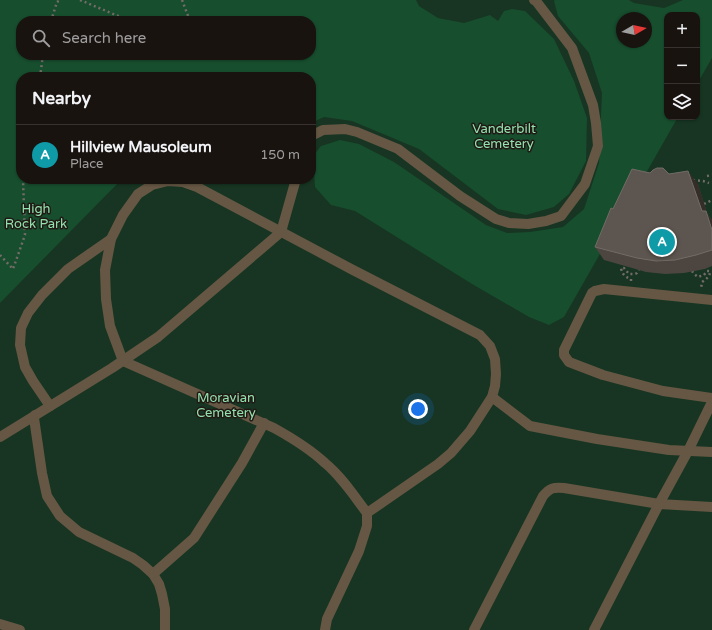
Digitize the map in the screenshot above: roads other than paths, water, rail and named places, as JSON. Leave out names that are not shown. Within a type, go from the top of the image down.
[{"type":"lane","points":[[316,134],[323,130],[345,129],[357,132],[398,149],[460,196],[496,219],[509,223],[528,224],[546,221],[562,216],[585,184],[598,146],[596,123],[593,105],[572,48],[536,0]]},
{"type":"lane","points":[[156,184],[138,194],[123,214],[111,239],[105,270],[106,299],[110,326],[123,361],[264,423],[298,442],[325,463],[345,484],[367,513],[367,526],[359,551],[327,619],[325,630]]},
{"type":"lane","points":[[189,184],[198,187],[353,270],[480,335],[490,346],[496,374],[495,386],[492,398],[470,431],[451,453],[438,464],[367,513]]},
{"type":"lane","points":[[0,437],[123,361],[158,337],[281,232],[295,184]]},
{"type":"lane","points":[[50,406],[25,367],[20,345],[21,328],[28,313],[42,295],[68,269],[111,239]]},
{"type":"lane","points":[[712,300],[604,289],[595,291],[592,293],[564,350],[566,359],[573,364],[603,375],[663,390],[712,398]]},
{"type":"lane","points":[[492,398],[530,426],[597,439],[688,451],[712,452]]},
{"type":"lane","points":[[594,630],[688,451],[712,402]]},
{"type":"lane","points":[[35,416],[34,418],[42,473],[48,496],[60,516],[79,532],[133,558],[153,574],[159,584],[162,594],[165,609],[165,630]]},
{"type":"lane","points":[[153,574],[194,538],[242,463],[264,423]]},
{"type":"lane","points":[[474,630],[543,496],[551,488],[564,488],[659,504],[712,507]]},
{"type":"lane","points":[[0,624],[20,630]]},
{"type":"place","name":"Hillview Mausoleum","points":[[662,242]]},
{"type":"park label","name":"Vanderbilt Cemetery","points":[[504,136]]},
{"type":"park label","name":"High Rock Park","points":[[36,216]]},
{"type":"park label","name":"Moravian Cemetery","points":[[226,404]]}]
